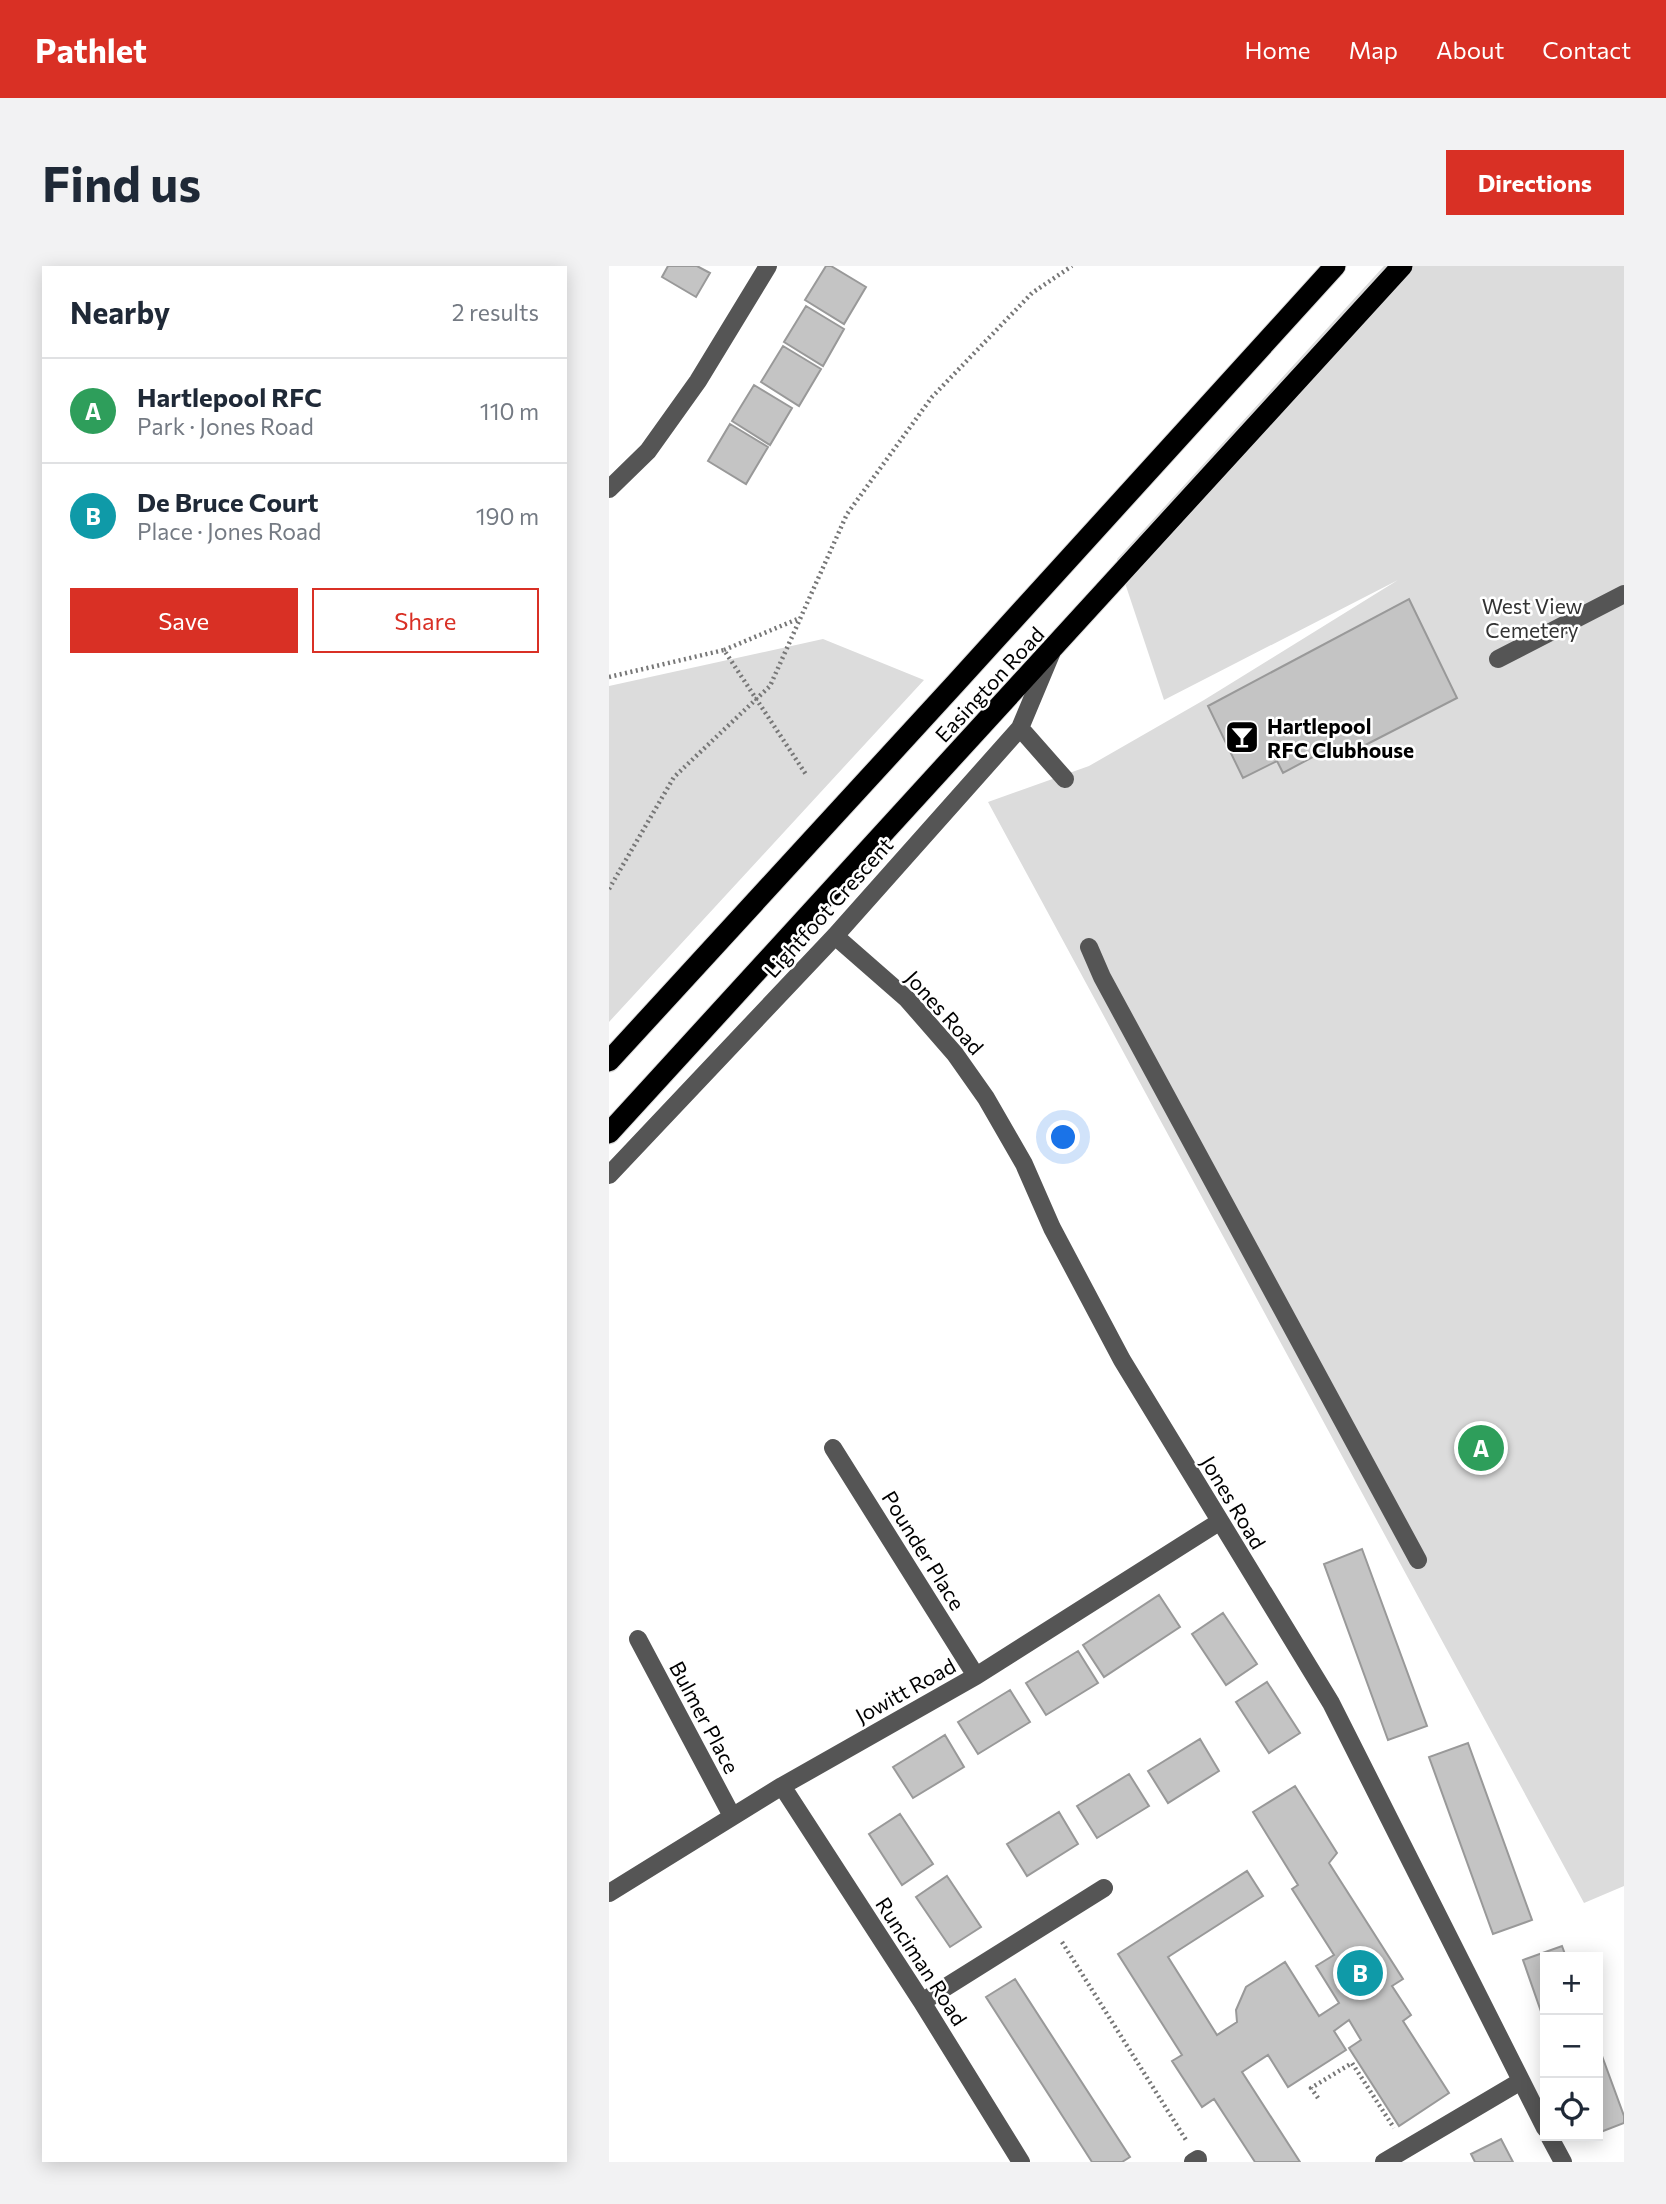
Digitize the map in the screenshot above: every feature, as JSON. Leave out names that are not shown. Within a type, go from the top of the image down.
[{"type":"highway","name":"Easington Road","points":[[609,1061],[1335,266]]},
{"type":"highway","name":"Easington Road","points":[[609,1133],[1402,266]]},
{"type":"street","points":[[609,489],[647,451],[698,381],[768,266]]},
{"type":"street","points":[[1498,659],[1624,594]]},
{"type":"street","name":"Lightfoot Crescent","points":[[609,1175],[835,936],[1020,729],[1052,651]]},
{"type":"street","points":[[1020,729],[1065,779]]},
{"type":"street","name":"Jones Road","points":[[835,936],[907,999],[955,1054],[986,1098],[1024,1164],[1052,1228],[1122,1360],[1331,1703],[1540,2118]]},
{"type":"street","points":[[1089,947],[1102,978],[1419,1560]]},
{"type":"street","name":"Pounder Place","points":[[833,1448],[976,1676]]},
{"type":"street","name":"Jowitt Road","points":[[609,1893],[782,1786],[976,1676],[1219,1522]]},
{"type":"street","name":"Bulmer Place","points":[[638,1639],[732,1816]]},
{"type":"street","name":"Runciman Road","points":[[782,1786],[922,2002],[1021,2162]]},
{"type":"street","points":[[922,2002],[1104,1888]]},
{"type":"street","points":[[1384,2162],[1521,2081]]},
{"type":"street","points":[[1552,2141],[1563,2162]]},
{"type":"path","points":[[609,889],[674,776],[770,686],[847,514],[932,397],[1032,293],[1072,266]]},
{"type":"path","points":[[609,677],[724,650],[800,618]]},
{"type":"path","points":[[724,650],[807,776]]},
{"type":"path","points":[[1049,1921],[1196,2161]]},
{"type":"path","points":[[1318,2098],[1311,2088],[1352,2063],[1398,2134]]},
{"type":"green space","name":"West View Cemetery","points":[[1384,266],[1624,266],[1624,1886],[1584,1903],[988,802],[1089,766],[1204,700],[1398,580],[1164,700],[1117,559]]},
{"type":"green space","points":[[823,639],[924,680],[609,1022],[609,686]]},
{"type":"building","points":[[668,266],[697,266],[710,273],[696,297],[662,277]]},
{"type":"building","points":[[826,266],[831,266],[866,287],[844,324],[805,300]]},
{"type":"building","points":[[806,306],[844,329],[823,366],[784,342]]},
{"type":"building","points":[[783,346],[821,369],[799,406],[761,382]]},
{"type":"building","points":[[754,385],[792,408],[770,445],[732,421]]},
{"type":"building","points":[[730,424],[768,447],[746,484],[708,461]]},
{"type":"building","points":[[1409,599],[1457,698],[1340,758],[1335,745],[1283,773],[1277,761],[1243,778],[1208,706]]},
{"type":"building","points":[[1362,1549],[1427,1726],[1388,1740],[1324,1564]]},
{"type":"building","points":[[1159,1595],[1180,1627],[1104,1677],[1083,1645]]},
{"type":"building","points":[[1223,1613],[1257,1664],[1226,1685],[1192,1634]]},
{"type":"building","points":[[1078,1651],[1098,1683],[1046,1715],[1026,1683]]},
{"type":"building","points":[[1267,1682],[1300,1733],[1269,1753],[1236,1702]]},
{"type":"building","points":[[1010,1690],[1030,1722],[978,1754],[958,1722]]},
{"type":"building","points":[[945,1735],[964,1767],[913,1798],[893,1767]]},
{"type":"building","points":[[1200,1739],[1219,1771],[1168,1803],[1148,1771]]},
{"type":"building","points":[[1468,1743],[1532,1920],[1493,1934],[1429,1757]]},
{"type":"building","points":[[1129,1774],[1149,1806],[1097,1838],[1077,1806]]},
{"type":"building","points":[[1295,1786],[1337,1853],[1329,1863],[1403,1979],[1392,1986],[1411,2015],[1403,2021],[1449,2093],[1399,2126],[1349,2048],[1361,2040],[1349,2020],[1334,2031],[1346,2050],[1288,2087],[1268,2055],[1242,2072],[1300,2162],[1255,2162],[1214,2099],[1202,2107],[1172,2061],[1182,2055],[1118,1954],[1247,1871],[1263,1896],[1168,1957],[1217,2035],[1237,2022],[1236,2010],[1246,1987],[1285,1962],[1319,2016],[1339,2003],[1316,1966],[1334,1955],[1292,1889],[1298,1885],[1253,1812]]},
{"type":"building","points":[[1059,1812],[1078,1844],[1027,1876],[1007,1844]]},
{"type":"building","points":[[900,1814],[933,1864],[902,1885],[869,1834]]},
{"type":"building","points":[[947,1876],[981,1927],[950,1947],[916,1897]]},
{"type":"building","points":[[1562,1946],[1564,1952],[1545,1952]]},
{"type":"building","points":[[1540,1954],[1540,2009],[1523,1960]]},
{"type":"building","points":[[1015,1979],[1130,2157],[1122,2162],[1092,2162],[986,1997]]},
{"type":"building","points":[[1603,2059],[1624,2116],[1624,2123],[1603,2131]]},
{"type":"building","points":[[1501,2139],[1513,2162],[1475,2162],[1471,2154]]},
{"type":"place","name":"Hartlepool RFC Clubhouse","points":[[1242,737]]},
{"type":"place","name":"Hartlepool RFC","points":[[1481,1448]]},
{"type":"place","name":"De Bruce Court","points":[[1360,1973]]}]
